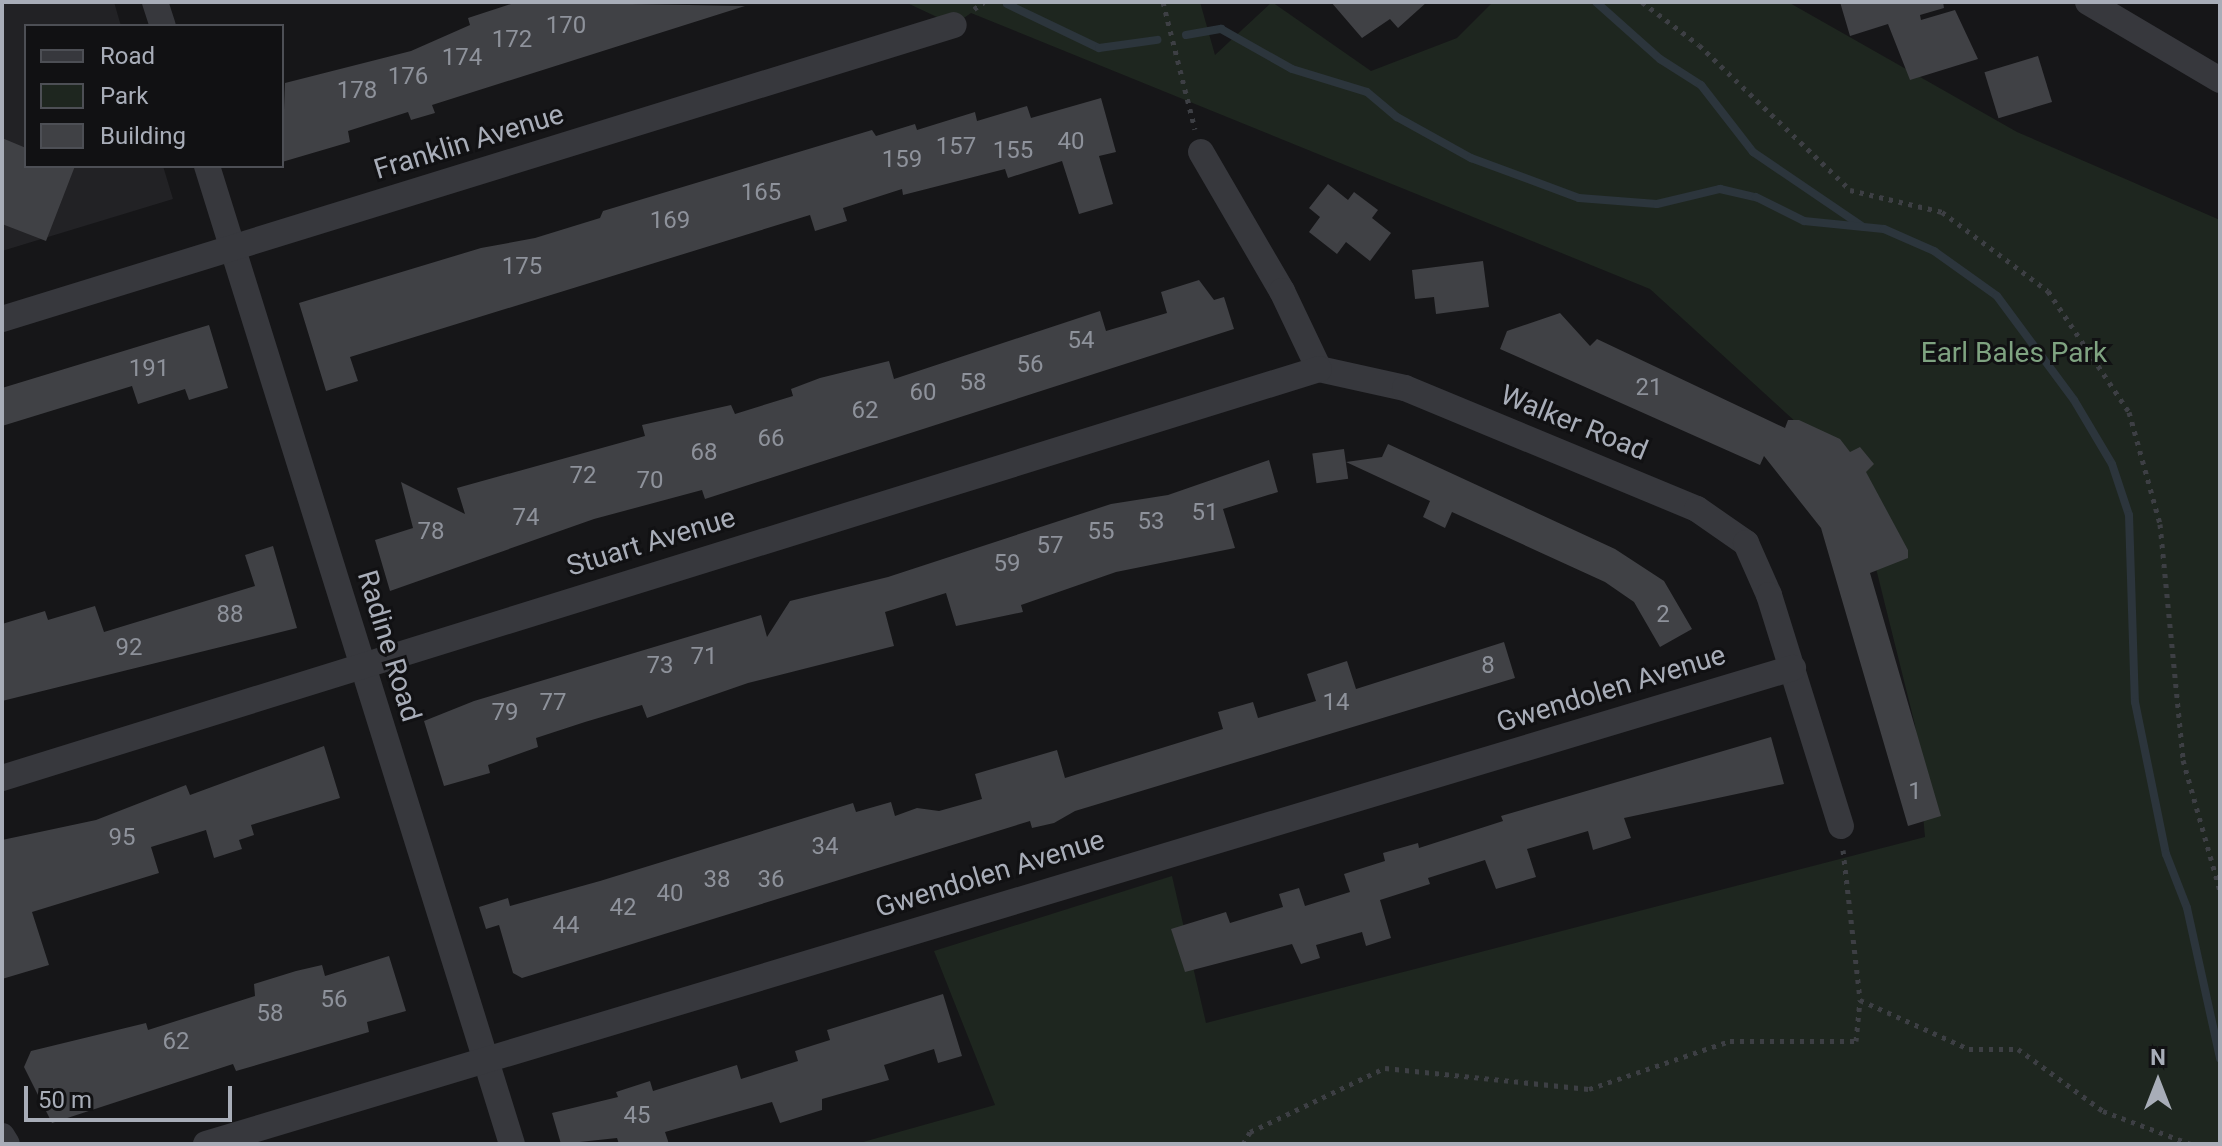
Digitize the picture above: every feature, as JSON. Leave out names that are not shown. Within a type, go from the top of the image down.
[{"type":"street","points":[[155,2],[162,24]]},
{"type":"street","points":[[2088,2],[2220,80]]},
{"type":"street","name":"Franklin Avenue","points":[[2,319],[954,25]]},
{"type":"street","points":[[1201,152],[1282,291],[1319,369]]},
{"type":"street","name":"Radine Road","points":[[208,168],[512,1144]]},
{"type":"street","name":"Stuart Avenue","points":[[2,778],[1319,369]]},
{"type":"street","name":"Walker Road","points":[[1319,369],[1405,388],[1697,509],[1746,543],[1793,668],[1841,826]]},
{"type":"street","name":"Gwendolen Avenue","points":[[206,1144],[484,1058],[1793,668]]},
{"type":"street","points":[[2,1136],[7,1144]]},
{"type":"path","points":[[1163,2],[1201,152]]},
{"type":"path","points":[[1642,2],[1699,45],[1850,190],[1942,212],[2048,291],[2129,412],[2160,524],[2183,760],[2220,891]]},
{"type":"path","points":[[1243,1144],[1250,1132],[1385,1068],[1589,1089],[1730,1041],[1856,1041],[1860,1000],[1841,826]]},
{"type":"path","points":[[1860,1000],[1969,1049],[2018,1049],[2103,1111],[2191,1144]]},
{"type":"shaded area","points":[[2,2],[114,2],[120,24],[24,24],[24,168],[164,168],[173,199],[2,251]]},
{"type":"green space","name":"Earl Bales Park","points":[[905,2],[1200,2],[1215,55],[1272,2],[1371,71],[1457,38],[1493,2],[1788,2],[2017,132],[2220,220],[2220,1144],[856,1144],[995,1105],[934,951],[1172,876],[1206,1023],[1925,837],[1915,725],[1856,488],[1821,445],[1650,289],[971,13],[954,25]]},
{"type":"building","points":[[517,2],[745,6],[432,105],[435,113],[411,120],[408,112],[348,131],[350,142],[284,161],[285,83],[411,51],[470,25],[468,18]]},
{"type":"building","points":[[1331,2],[1427,2],[1398,28],[1390,19],[1362,38]]},
{"type":"building","points":[[1840,2],[1943,2],[1944,8],[1920,15],[1921,20],[1955,10],[1978,59],[1910,80],[1888,24],[1850,36]]},
{"type":"building","points":[[2038,56],[2052,102],[1998,118],[1984,72]]},
{"type":"building","points":[[1101,98],[1116,152],[1099,156],[1113,204],[1079,214],[1062,161],[1008,178],[1005,169],[903,195],[902,189],[843,208],[847,221],[815,231],[810,215],[350,357],[358,381],[326,391],[299,303],[481,248],[535,238],[600,218],[603,211],[872,130],[876,136],[915,124],[917,130],[975,112],[977,121],[1027,106],[1031,118]]},
{"type":"building","points":[[2,138],[24,147],[24,168],[74,168],[46,241],[2,224]]},
{"type":"building","points":[[1328,184],[1348,200],[1354,192],[1378,210],[1372,218],[1391,233],[1370,261],[1346,242],[1337,254],[1309,232],[1320,217],[1309,208]]},
{"type":"building","points":[[1483,261],[1489,307],[1436,314],[1434,297],[1415,299],[1412,270]]},
{"type":"building","points":[[1199,280],[1214,300],[1224,297],[1234,329],[705,499],[702,490],[594,519],[390,591],[375,540],[413,528],[401,482],[465,514],[457,488],[645,436],[642,425],[731,405],[735,414],[793,396],[791,389],[820,378],[889,361],[894,379],[1100,311],[1106,331],[1167,313],[1161,292]]},
{"type":"building","points":[[1560,313],[1590,346],[1597,339],[1785,428],[1788,420],[1799,420],[1840,439],[1850,452],[1860,447],[1874,464],[1866,472],[1908,550],[1908,558],[1870,573],[1941,816],[1908,826],[1821,528],[1764,456],[1760,465],[1500,349],[1507,331]]},
{"type":"building","points":[[209,325],[228,388],[189,400],[185,389],[138,404],[132,386],[2,426],[2,388]]},
{"type":"building","points":[[1388,444],[1615,549],[1664,581],[1692,629],[1660,647],[1634,602],[1605,582],[1452,512],[1445,528],[1423,517],[1430,501],[1346,462],[1382,457]]},
{"type":"building","points":[[1344,449],[1348,479],[1316,483],[1312,453]]},
{"type":"building","points":[[1269,460],[1278,492],[1223,509],[1235,548],[1116,572],[1021,605],[1023,612],[956,626],[946,593],[885,612],[894,646],[748,683],[647,718],[642,705],[585,722],[536,738],[538,747],[488,765],[490,773],[444,786],[424,721],[474,701],[761,615],[767,637],[790,601],[888,577],[1111,504],[1168,495]]},
{"type":"building","points":[[273,546],[297,628],[2,701],[2,624],[45,611],[48,620],[95,606],[104,632],[255,586],[245,555]]},
{"type":"building","points":[[1504,642],[1515,678],[1075,811],[1054,823],[1032,828],[1030,821],[522,978],[513,973],[499,925],[486,929],[479,907],[508,898],[510,906],[600,881],[853,803],[856,812],[891,802],[895,816],[917,808],[939,811],[982,799],[975,774],[1057,750],[1065,778],[1223,729],[1218,712],[1253,702],[1258,718],[1316,701],[1307,674],[1347,661],[1356,689]]},
{"type":"building","points":[[1771,737],[1784,784],[1624,818],[1631,838],[1593,850],[1588,831],[1527,849],[1536,877],[1496,889],[1485,860],[1428,878],[1430,884],[1380,900],[1391,938],[1366,946],[1362,932],[1316,945],[1320,958],[1301,964],[1292,944],[1185,972],[1171,929],[1226,912],[1230,923],[1283,907],[1279,894],[1299,888],[1305,906],[1350,892],[1344,874],[1385,861],[1383,853],[1418,843],[1419,848],[1503,821],[1501,816]]},
{"type":"building","points":[[324,746],[340,798],[251,825],[254,835],[239,840],[242,849],[214,858],[206,830],[151,847],[159,873],[32,912],[49,965],[2,979],[2,840],[96,820],[186,785],[190,795]]},
{"type":"building","points":[[389,956],[406,1011],[367,1022],[369,1032],[236,1071],[233,1064],[52,1123],[24,1067],[31,1051],[146,1023],[148,1030],[255,996],[254,984],[296,971],[322,965],[325,976]]},
{"type":"building","points":[[943,994],[962,1056],[938,1063],[934,1049],[884,1065],[889,1080],[822,1099],[822,1110],[780,1123],[772,1102],[665,1132],[669,1144],[619,1144],[617,1138],[561,1144],[552,1113],[618,1097],[616,1092],[650,1081],[653,1091],[737,1065],[741,1079],[798,1061],[795,1051],[830,1040],[827,1030]]},
{"type":"waterway","points":[[1596,2],[1660,59],[1701,85],[1753,152],[1862,226]]},
{"type":"waterway","points":[[1007,4],[1099,48],[1157,40]]},
{"type":"waterway","points":[[1186,35],[1221,29],[1292,69],[1367,92],[1397,117],[1471,158],[1579,198],[1657,204],[1720,189],[1756,197],[1804,221],[1884,229],[1934,251],[1997,296],[2074,400],[2112,464],[2129,515],[2135,702],[2166,854],[2187,908],[2220,1058]]}]
